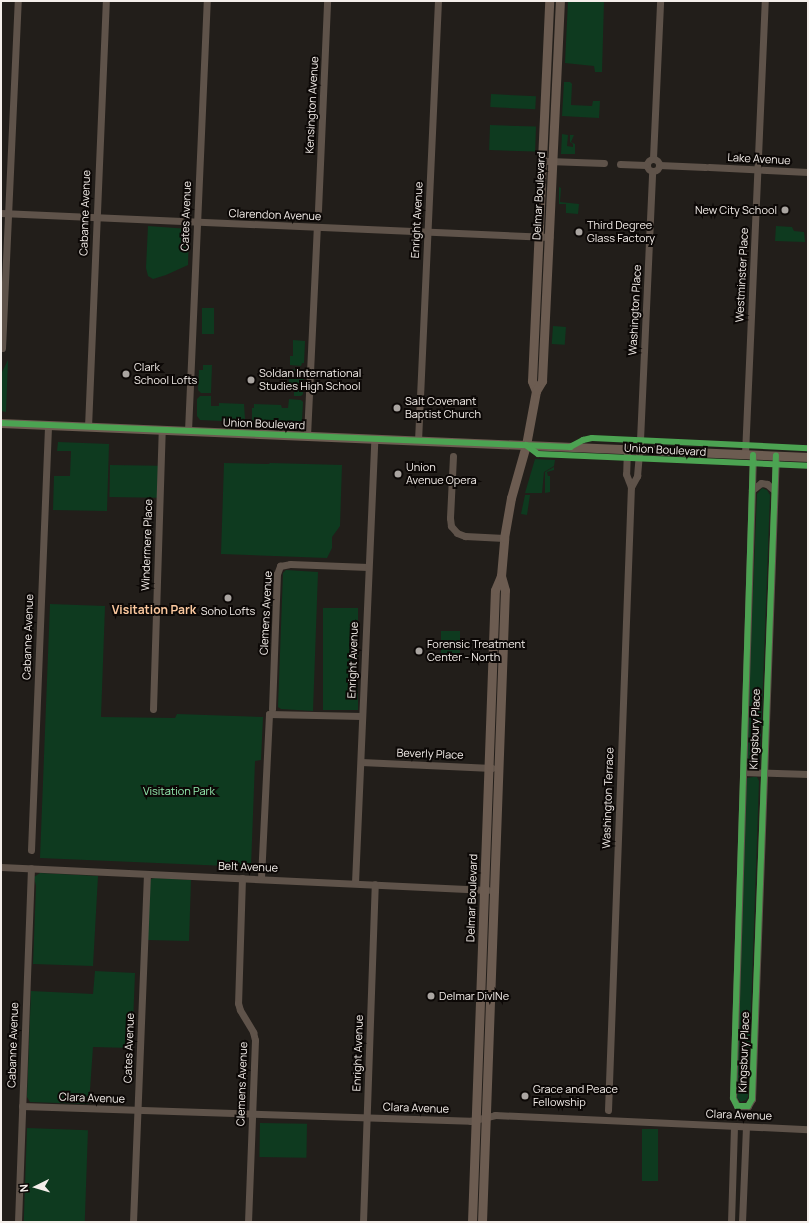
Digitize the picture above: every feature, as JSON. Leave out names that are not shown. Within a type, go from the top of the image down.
[{"type":"main road","name":"Delmar Boulevard","points":[[536,391],[532,381],[550,1]]},
{"type":"main road","name":"Delmar Boulevard","points":[[472,1222],[484,889],[494,768],[505,590],[501,576],[504,538],[511,498],[526,445],[536,391],[542,381],[560,1]]},
{"type":"main road","name":"Union Boulevard","points":[[1,423],[808,457]]},
{"type":"main road","name":"Delmar Boulevard","points":[[482,1222],[494,890],[494,768]]},
{"type":"main road","points":[[474,1167],[484,1167]]},
{"type":"street","points":[[2,348],[5,213],[18,1]]},
{"type":"street","name":"Cabanne Avenue","points":[[88,427],[106,1]]},
{"type":"street","name":"Cates Avenue","points":[[188,431],[207,1]]},
{"type":"street","name":"Kensington Avenue","points":[[318,210],[327,1]]},
{"type":"street","name":"Enright Avenue","points":[[418,440],[438,1]]},
{"type":"street","points":[[653,158],[660,1]]},
{"type":"street","name":"Westminster Place","points":[[749,454],[757,169],[765,1]]},
{"type":"street","points":[[646,164],[649,159],[653,158]]},
{"type":"street","points":[[646,164],[649,170],[652,171],[658,169],[659,165],[657,160],[653,158]]},
{"type":"street","points":[[542,160],[604,163]]},
{"type":"street","points":[[620,164],[646,164]]},
{"type":"street","name":"Lake Avenue","points":[[659,165],[808,172]]},
{"type":"street","name":"Washington Place","points":[[631,487],[637,476],[639,450],[652,171]]},
{"type":"street","name":"Clarendon Avenue","points":[[5,213],[197,223],[549,237]]},
{"type":"street","points":[[307,436],[317,227]]},
{"type":"street","name":"Cabanne Avenue","points":[[31,850],[48,425]]},
{"type":"street","name":"Windermere Place","points":[[153,709],[162,430]]},
{"type":"street","name":"Enright Avenue","points":[[354,883],[361,762],[374,439]]},
{"type":"street","points":[[627,449],[626,474],[631,487]]},
{"type":"street","name":"Kingsbury Place","points":[[749,454],[752,490],[733,1098],[737,1106],[748,1106],[752,1099],[776,455]]},
{"type":"street","points":[[453,456],[450,518],[451,526],[457,533],[465,536],[504,538]]},
{"type":"street","points":[[752,490],[761,483],[767,484],[774,490]]},
{"type":"street","name":"Washington Terrace","points":[[608,1110],[631,487]]},
{"type":"street","name":"Clemens Avenue","points":[[270,712],[272,701],[277,574],[280,566],[290,564],[368,567]]},
{"type":"street","points":[[260,878],[270,712],[362,716]]},
{"type":"street","name":"Beverly Place","points":[[361,762],[494,768]]},
{"type":"street","points":[[742,772],[808,774]]},
{"type":"street","name":"Belt Avenue","points":[[1,867],[494,890]]},
{"type":"street","name":"Cabanne Avenue","points":[[18,1222],[31,868]]},
{"type":"street","name":"Cates Avenue","points":[[133,1222],[147,874]]},
{"type":"street","name":"Clemens Avenue","points":[[242,878],[238,1003],[240,1010],[253,1032],[255,1040],[248,1222]]},
{"type":"street","name":"Enright Avenue","points":[[363,1222],[375,884]]},
{"type":"street","name":"Clara Avenue","points":[[22,1106],[470,1121],[495,1115],[808,1129]]},
{"type":"street","points":[[731,1222],[734,1126]]},
{"type":"street","points":[[742,1222],[746,1127]]},
{"type":"green space","points":[[568,1],[604,1],[602,72],[595,72],[594,66],[565,63]]},
{"type":"green space","points":[[564,82],[570,82],[572,84],[571,105],[592,106],[593,101],[600,101],[599,118],[562,116]]},
{"type":"green space","points":[[491,94],[536,96],[535,109],[490,107]]},
{"type":"green space","points":[[490,125],[536,127],[535,152],[489,150]]},
{"type":"green space","points":[[562,134],[568,135],[567,146],[573,147],[573,144],[570,142],[570,135],[574,135],[571,142],[575,144],[575,154],[561,154]]},
{"type":"green space","points":[[559,187],[561,188],[560,202],[579,204],[578,214],[566,213],[566,204],[559,204]]},
{"type":"green space","points":[[148,226],[189,229],[188,265],[153,279],[148,276],[146,268]]},
{"type":"green space","points":[[776,226],[792,227],[794,231],[804,232],[805,242],[775,241]]},
{"type":"green space","points":[[202,308],[214,308],[214,334],[202,334]]},
{"type":"green space","points":[[553,326],[566,327],[565,345],[552,344]]},
{"type":"green space","points":[[293,340],[305,341],[304,363],[302,363],[301,366],[290,365],[290,356],[293,356]]},
{"type":"green space","points":[[8,360],[6,412],[1,411],[1,374]]},
{"type":"green space","points":[[203,365],[212,365],[211,393],[201,393],[198,390],[199,370],[203,370]]},
{"type":"green space","points":[[289,369],[304,370],[303,394],[301,396],[294,396],[294,391],[289,391]]},
{"type":"green space","points":[[200,396],[211,396],[211,406],[219,406],[219,403],[244,404],[245,419],[243,422],[200,420],[197,416],[197,399]]},
{"type":"green space","points":[[289,399],[301,400],[303,402],[302,421],[299,424],[254,422],[252,419],[252,408],[254,408],[254,404],[281,405],[282,408],[288,408]]},
{"type":"green space","points":[[58,442],[109,444],[107,511],[53,510],[54,476],[70,476],[71,451],[57,451]]},
{"type":"green space","points":[[535,459],[555,460],[554,466],[544,472],[542,493],[525,493]]},
{"type":"green space","points":[[224,463],[342,465],[340,526],[332,537],[332,548],[327,558],[221,554]]},
{"type":"green space","points":[[110,465],[158,466],[157,498],[109,497]]},
{"type":"green space","points":[[554,467],[554,470],[547,472],[548,476],[550,476],[550,492],[545,493],[545,472]]},
{"type":"green space","points":[[762,488],[767,490],[770,495],[760,763],[757,768],[748,768],[746,760],[757,494]]},
{"type":"green space","points":[[525,495],[530,495],[527,515],[521,514]]},
{"type":"green space","points":[[286,570],[318,572],[313,711],[281,709],[278,707],[283,573]]},
{"type":"green space","name":"Visitation Park","points":[[50,604],[105,606],[101,717],[175,718],[177,714],[263,717],[261,760],[255,761],[251,867],[40,858]]},
{"type":"green space","points":[[323,608],[358,608],[358,710],[323,710]]},
{"type":"green space","points":[[441,631],[460,631],[460,662],[441,662]]},
{"type":"green space","points":[[757,777],[759,781],[748,1097],[746,1100],[741,1102],[736,1097],[746,781],[747,778]]},
{"type":"green space","points":[[40,873],[98,876],[93,966],[33,964],[36,886],[34,877]]},
{"type":"green space","points":[[151,879],[191,880],[189,941],[147,940],[150,883]]},
{"type":"green space","points":[[95,971],[135,973],[132,1048],[93,1047],[89,1104],[30,1102],[27,1097],[31,991],[93,994]]},
{"type":"green space","points":[[260,1123],[307,1124],[306,1158],[259,1157]]},
{"type":"green space","points":[[27,1128],[88,1130],[85,1222],[24,1222]]},
{"type":"green space","points":[[642,1129],[658,1129],[658,1181],[642,1181]]},
{"type":"cycle path","points":[[1,423],[570,447],[583,440],[592,438],[808,448]]},
{"type":"cycle path","points":[[526,445],[538,454],[808,466]]},
{"type":"cycle path","points":[[753,455],[733,1098],[737,1106],[748,1106],[752,1099],[776,455]]},
{"type":"place","name":"New City School","points":[[785,210]]},
{"type":"place","name":"Third Degree Glass Factory","points":[[579,232]]},
{"type":"place","name":"Clark School Lofts","points":[[126,374]]},
{"type":"place","name":"Soldan International Studies High School","points":[[251,380]]},
{"type":"place","name":"Salt Covenant Baptist Church","points":[[397,408]]},
{"type":"place","name":"Union Avenue Opera","points":[[398,474]]},
{"type":"place","name":"Soho Lofts","points":[[228,598]]},
{"type":"place","name":"Forensic Treatment Center - North","points":[[419,651]]},
{"type":"place","name":"Delmar DivINe","points":[[431,996]]},
{"type":"place","name":"Grace and Peace Fellowship","points":[[525,1096]]},
{"type":"district","name":"Visitation Park","points":[[154,610]]}]
